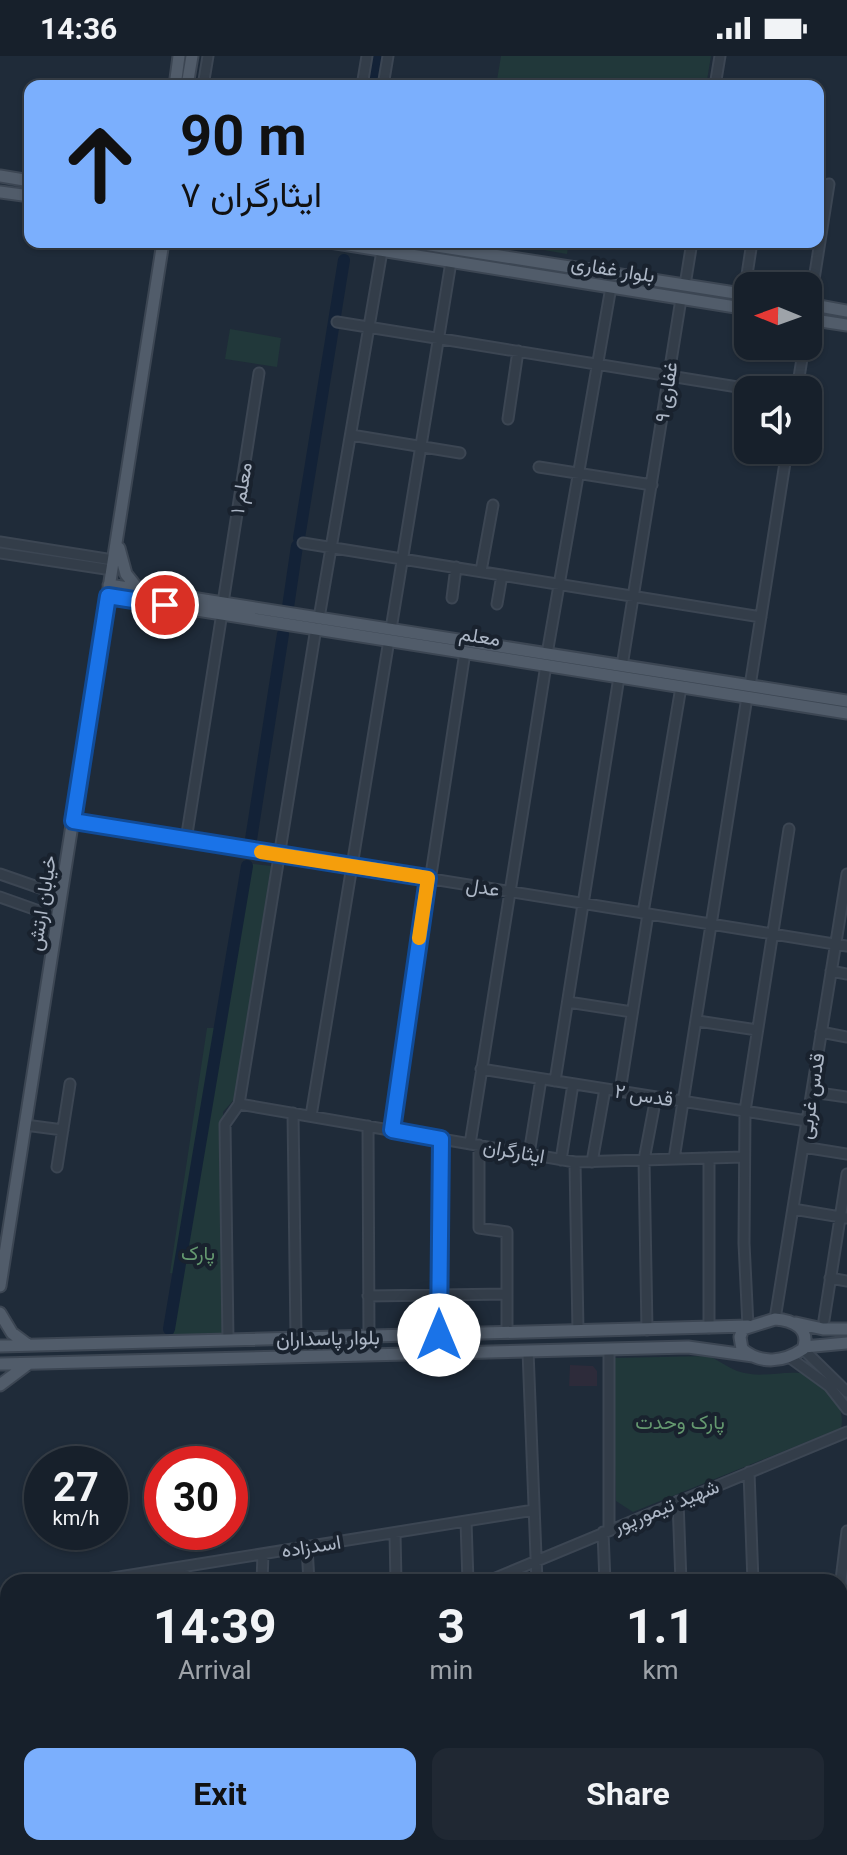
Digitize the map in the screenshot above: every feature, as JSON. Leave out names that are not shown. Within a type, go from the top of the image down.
[{"type":"main road","points":[[176,80],[179,56]]},
{"type":"main road","points":[[188,80],[192,56]]},
{"type":"main road","points":[[0,176],[24,180]]},
{"type":"main road","points":[[0,192],[24,195]]},
{"type":"main road","name":"خیابان ارتش","points":[[0,1286],[161,248]]},
{"type":"main road","name":"بلوار غفاری","points":[[365,248],[734,307]]},
{"type":"main road","name":"بلوار غفاری","points":[[449,248],[734,293]]},
{"type":"main road","points":[[822,307],[847,311]]},
{"type":"main road","points":[[822,321],[847,325]]},
{"type":"main road","points":[[117,537],[126,574],[138,589]]},
{"type":"main road","name":"معلم","points":[[109,591],[138,589],[223,608]]},
{"type":"main road","name":"معلم","points":[[109,591],[847,710]]},
{"type":"main road","name":"معلم","points":[[390,635],[465,652],[546,660]]},
{"type":"main road","name":"معلم","points":[[620,671],[681,687],[749,692]]},
{"type":"main road","points":[[0,1313],[12,1333],[28,1345]]},
{"type":"main road","points":[[847,1329],[823,1329],[775,1319],[748,1326],[739,1342],[742,1349],[753,1356],[777,1360],[804,1348],[847,1343]]},
{"type":"main road","points":[[792,1322],[806,1335],[804,1348]]},
{"type":"main road","name":"بلوار پاسداران","points":[[0,1346],[748,1326]]},
{"type":"main road","points":[[710,1328],[725,1338],[720,1347],[713,1349]]},
{"type":"main road","name":"بلوار پاسداران","points":[[0,1364],[609,1349],[713,1349],[753,1356]]},
{"type":"main road","points":[[0,1385],[33,1362]]},
{"type":"street","points":[[204,80],[208,56]]},
{"type":"street","points":[[363,80],[367,56]]},
{"type":"street","points":[[384,80],[388,56]]},
{"type":"street","points":[[716,80],[720,56]]},
{"type":"street","points":[[824,214],[829,184]]},
{"type":"street","points":[[685,285],[691,248]]},
{"type":"street","points":[[749,272],[751,248]]},
{"type":"street","points":[[814,272],[818,248]]},
{"type":"street","points":[[228,1340],[225,1124],[239,1104],[261,984],[298,743],[382,251]]},
{"type":"street","points":[[311,1116],[451,262]]},
{"type":"street","points":[[507,1333],[507,1232],[480,1230],[474,1145],[481,1069],[546,660],[611,287]]},
{"type":"street","name":"غفاری ۹","points":[[555,1081],[681,299]]},
{"type":"street","points":[[337,322],[734,386]]},
{"type":"street","points":[[508,419],[518,351]]},
{"type":"street","name":"معلم ۱","points":[[186,840],[259,373]]},
{"type":"street","points":[[351,435],[460,453]]},
{"type":"street","points":[[674,1159],[785,464]]},
{"type":"street","points":[[539,467],[652,485]]},
{"type":"street","points":[[481,571],[493,505]]},
{"type":"street","points":[[0,542],[112,565]]},
{"type":"street","points":[[303,543],[761,617]]},
{"type":"street","points":[[0,553],[112,565]]},
{"type":"street","points":[[452,598],[456,567]]},
{"type":"street","points":[[497,604],[502,575]]},
{"type":"street","points":[[392,1130],[428,878],[465,652]]},
{"type":"street","points":[[620,1091],[681,687]]},
{"type":"street","name":"عدل","points":[[73,821],[847,946]]},
{"type":"street","points":[[748,1326],[744,1243],[745,1111],[789,829]]},
{"type":"street","points":[[0,874],[49,891],[64,879]]},
{"type":"street","name":"قدس غربی","points":[[775,1319],[831,971],[843,919],[847,874]]},
{"type":"street","points":[[0,897],[45,913],[54,943]]},
{"type":"street","points":[[831,971],[847,974]]},
{"type":"street","points":[[568,1002],[632,1012]]},
{"type":"street","points":[[698,1021],[757,1030]]},
{"type":"street","points":[[821,1032],[847,1037]]},
{"type":"street","name":"قدس ۲","points":[[481,1069],[807,1121]]},
{"type":"street","points":[[529,1154],[541,1079]]},
{"type":"street","points":[[57,1167],[70,1084]]},
{"type":"street","points":[[561,1160],[573,1084]]},
{"type":"street","points":[[592,1162],[605,1089]]},
{"type":"street","points":[[812,1092],[847,1097]]},
{"type":"street","points":[[647,1330],[644,1160],[656,1097]]},
{"type":"street","name":"ایثارگران","points":[[239,1104],[575,1162],[743,1157]]},
{"type":"street","points":[[293,1113],[296,1338]]},
{"type":"street","points":[[25,1125],[63,1130]]},
{"type":"street","points":[[368,1126],[369,1337]]},
{"type":"street","points":[[439,1335],[441,1139]]},
{"type":"street","points":[[803,1147],[847,1154]]},
{"type":"street","points":[[709,1158],[710,1328]]},
{"type":"street","points":[[575,1162],[578,1331]]},
{"type":"street","points":[[824,1320],[844,1218],[847,1174]]},
{"type":"street","points":[[793,1209],[844,1218]]},
{"type":"street","points":[[830,1278],[847,1281]]},
{"type":"street","points":[[368,1296],[507,1294]]},
{"type":"street","points":[[804,1348],[847,1392]]},
{"type":"street","points":[[605,1574],[609,1349]]},
{"type":"street","points":[[528,1351],[537,1574]]},
{"type":"street","points":[[789,1357],[829,1386],[847,1409]]},
{"type":"street","name":"شهید تیمورپور","points":[[505,1574],[847,1432]]},
{"type":"street","points":[[749,1472],[753,1574]]},
{"type":"street","points":[[678,1501],[681,1574]]},
{"type":"street","name":"اسدزاده","points":[[142,1574],[534,1510]]},
{"type":"street","points":[[466,1521],[468,1574]]},
{"type":"street","points":[[842,1574],[847,1531]]},
{"type":"street","points":[[395,1533],[396,1574]]},
{"type":"street","points":[[307,1547],[309,1574]]},
{"type":"street","points":[[262,1574],[263,1554]]},
{"type":"street","points":[[184,1567],[184,1574]]},
{"type":"shaded area","points":[[570,1365],[593,1366],[597,1371],[597,1386],[569,1386]]},
{"type":"green space","points":[[501,56],[711,56],[707,80],[497,80]]},
{"type":"green space","points":[[532,248],[568,248],[567,254]]},
{"type":"green space","points":[[230,329],[281,338],[277,367],[225,359]]},
{"type":"green space","name":"پارک","points":[[245,863],[271,866],[274,872],[237,1096],[223,1112],[223,1335],[173,1337],[183,1275],[170,1273],[207,1028],[215,1028]]},
{"type":"green space","name":"پارک وحدت","points":[[709,1356],[746,1373],[809,1375],[825,1386],[837,1401],[841,1428],[633,1512],[616,1501],[612,1358]]},
{"type":"waterway","points":[[374,80],[378,56]]},
{"type":"waterway","points":[[299,538],[344,260]]},
{"type":"waterway","points":[[288,607],[297,546]]},
{"type":"waterway","points":[[250,846],[283,634]]},
{"type":"waterway","points":[[169,1329],[247,866]]},
{"type":"slow traffic","points":[[261,852],[428,878],[419,938]]},
{"type":"route","points":[[165,605],[108,596],[73,821],[428,878],[392,1130],[441,1139],[439,1335]]}]
